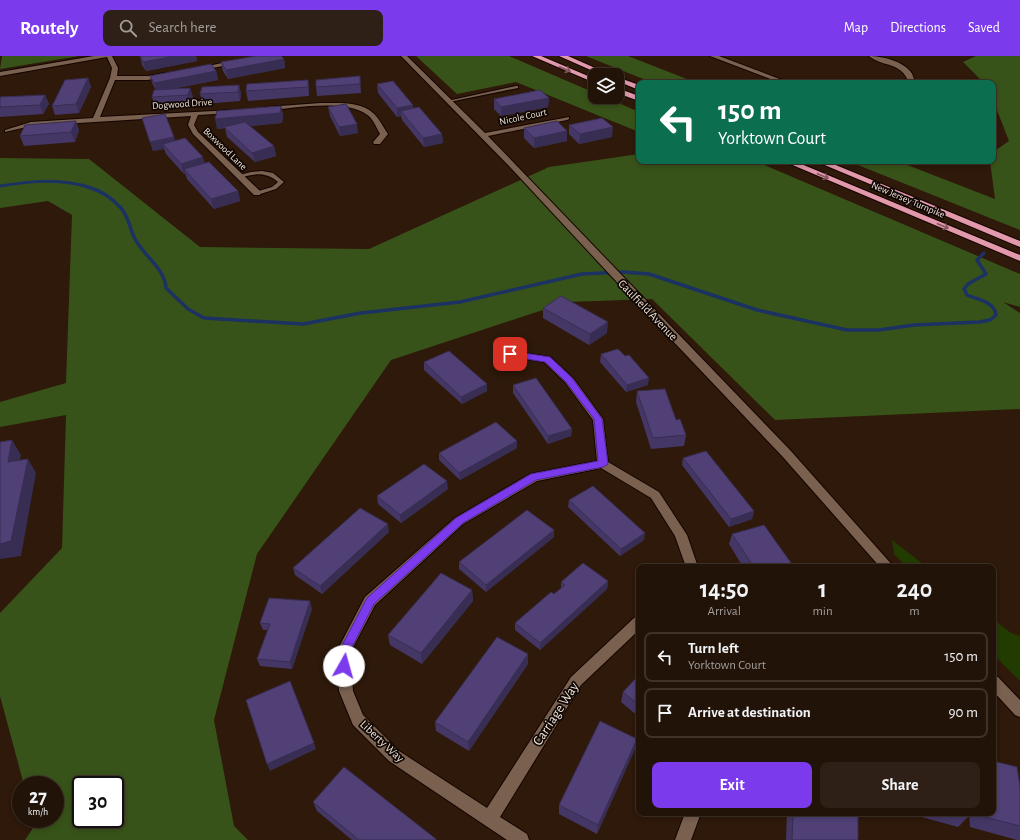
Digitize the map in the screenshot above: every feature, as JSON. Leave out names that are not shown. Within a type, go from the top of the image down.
[{"type":"highway","points":[[535,56],[588,78]]},
{"type":"highway","points":[[562,56],[591,68]]},
{"type":"highway","points":[[624,82],[636,87]]},
{"type":"highway","points":[[624,93],[636,98]]},
{"type":"highway","name":"New Jersey Turnpike","points":[[794,164],[1020,258]]},
{"type":"highway","name":"New Jersey Turnpike","points":[[826,164],[1020,244]]},
{"type":"street","points":[[0,74],[105,56]]},
{"type":"street","points":[[96,120],[113,78],[115,68],[110,56]]},
{"type":"street","name":"Caulfield Avenue","points":[[404,56],[484,135],[608,268],[786,453],[885,564]]},
{"type":"street","points":[[713,56],[779,80]]},
{"type":"street","points":[[872,56],[897,65],[908,72],[911,80]]},
{"type":"street","points":[[193,70],[245,60]]},
{"type":"street","points":[[113,78],[148,78],[170,74]]},
{"type":"street","points":[[258,109],[330,104],[346,105],[361,109],[370,113],[384,134],[377,142]]},
{"type":"street","name":"Dogwood Drive","points":[[7,131],[31,124],[242,110]]},
{"type":"street","name":"Boxwood Lane","points":[[195,113],[191,125],[194,133],[257,193]]},
{"type":"street","name":"Nicole Court","points":[[484,135],[567,118]]},
{"type":"street","points":[[510,354],[547,359],[569,380],[598,419],[603,464],[655,495],[681,536],[691,564]]},
{"type":"street","name":"Liberty Way","points":[[521,840],[490,818],[394,756],[358,720],[346,691],[343,653],[370,601],[460,521],[534,477],[603,464]]},
{"type":"street","name":"Carriage Way","points":[[490,818],[576,681],[636,625]]},
{"type":"street","points":[[996,684],[1020,710]]},
{"type":"street","points":[[683,840],[692,816]]},
{"type":"lane","points":[[449,101],[516,88]]},
{"type":"lane","points":[[239,176],[260,172],[270,173],[281,182],[274,188],[257,193]]},
{"type":"green space","points":[[2,56],[79,56],[0,69]]},
{"type":"green space","points":[[416,56],[509,56],[588,90],[588,104],[621,104],[636,111],[636,131],[516,82],[457,94]]},
{"type":"green space","points":[[586,56],[628,56],[689,80],[646,80],[624,71],[624,68],[616,68]]},
{"type":"green space","points":[[976,56],[1020,56],[1020,230],[855,164],[905,164],[995,199],[990,164],[996,164],[996,150],[1009,141],[996,108],[996,80],[981,80],[963,62]]},
{"type":"green space","points":[[636,154],[636,164],[762,164],[1020,274],[1020,307],[1003,302],[1020,313],[1020,409],[775,420],[652,299],[567,302],[391,360],[257,554],[214,720],[234,826],[248,840],[25,840],[33,828],[64,828],[64,776],[22,776],[0,696],[0,613],[62,548],[66,415],[0,427],[0,402],[66,383],[72,215],[48,201],[0,208],[0,158],[89,159],[200,247],[369,249],[549,167]]},
{"type":"green space","points":[[892,540],[923,564],[904,564],[894,554]]},
{"type":"green space","points":[[996,621],[1011,633],[1020,636],[1020,681],[996,657]]},
{"type":"building","points":[[140,56],[175,56],[143,62]]},
{"type":"building","points":[[256,56],[281,56],[284,59],[226,70],[221,62]]},
{"type":"building","points":[[211,64],[216,71],[154,83],[150,76]]},
{"type":"building","points":[[360,76],[360,84],[316,87],[316,80]]},
{"type":"building","points":[[88,78],[76,104],[52,106],[65,80]]},
{"type":"building","points":[[308,80],[308,87],[246,91],[247,84]]},
{"type":"building","points":[[393,81],[413,105],[397,108],[377,84]]},
{"type":"building","points":[[239,85],[238,92],[200,94],[202,87]]},
{"type":"building","points":[[190,88],[188,95],[152,97],[154,90]]},
{"type":"building","points":[[540,90],[549,98],[501,107],[494,99]]},
{"type":"building","points":[[45,95],[40,105],[0,107],[0,97]]},
{"type":"building","points":[[346,104],[357,124],[339,127],[328,107]]},
{"type":"building","points":[[281,106],[280,113],[215,119],[217,111]]},
{"type":"building","points":[[419,107],[442,134],[423,138],[401,111]]},
{"type":"building","points":[[165,114],[174,137],[150,142],[142,118]]},
{"type":"building","points":[[602,118],[613,127],[580,134],[569,125]]},
{"type":"building","points":[[76,121],[71,132],[20,136],[25,125]]},
{"type":"building","points":[[557,121],[567,131],[534,138],[524,128]]},
{"type":"building","points":[[245,122],[274,146],[252,153],[224,127]]},
{"type":"building","points":[[185,138],[203,157],[181,164],[163,144]]},
{"type":"building","points":[[209,162],[238,191],[211,199],[184,169]]},
{"type":"building","points":[[561,296],[608,322],[590,334],[543,308]]},
{"type":"building","points":[[618,349],[625,356],[629,355],[649,378],[627,385],[601,354]]},
{"type":"building","points":[[449,351],[487,384],[461,397],[424,362]]},
{"type":"building","points":[[536,378],[572,429],[548,436],[513,385]]},
{"type":"building","points":[[665,389],[676,420],[680,419],[686,435],[653,438],[637,391]]},
{"type":"building","points":[[496,422],[517,441],[459,473],[439,453]]},
{"type":"building","points":[[12,440],[8,462],[28,459],[11,541],[0,544],[0,442]]},
{"type":"building","points":[[706,451],[754,511],[731,519],[683,458]]},
{"type":"building","points":[[424,464],[447,481],[400,515],[377,496]]},
{"type":"building","points":[[593,486],[645,533],[621,549],[569,500]]},
{"type":"building","points":[[360,508],[388,524],[320,586],[293,568]]},
{"type":"building","points":[[527,510],[554,530],[486,585],[459,562]]},
{"type":"building","points":[[764,525],[792,564],[752,564],[732,534]]},
{"type":"building","points":[[583,563],[608,581],[540,643],[515,623],[551,592],[554,594],[565,585],[561,582]]},
{"type":"building","points":[[441,573],[472,590],[421,653],[388,635]]},
{"type":"building","points":[[269,598],[310,601],[290,662],[257,659],[270,624],[260,623]]},
{"type":"building","points":[[497,637],[528,654],[468,742],[435,722]]},
{"type":"building","points":[[636,678],[636,703],[623,692]]},
{"type":"building","points":[[290,681],[314,743],[267,764],[246,700]]},
{"type":"building","points":[[600,721],[636,739],[598,825],[559,805]]},
{"type":"building","points":[[996,762],[1017,767],[1020,787],[1020,826],[981,816],[996,816]]},
{"type":"building","points":[[344,767],[436,840],[359,840],[313,802]]},
{"type":"building","points":[[793,816],[858,816],[858,840],[792,840]]},
{"type":"waterway","points":[[0,186],[46,181],[69,183],[89,188]]},
{"type":"waterway","points":[[89,188],[106,195],[121,208],[126,215],[135,239],[162,275],[166,288],[188,309],[204,318],[303,324],[361,313],[460,302],[582,274],[623,272],[649,274],[757,310],[847,330],[879,330],[914,325],[979,322],[990,320],[996,315],[995,310],[989,304],[967,295],[964,289],[968,284],[986,274],[977,260],[984,253]]},
{"type":"route","points":[[344,666],[343,653],[370,601],[460,521],[534,477],[603,464],[598,419],[569,380],[547,359],[510,354]]}]
